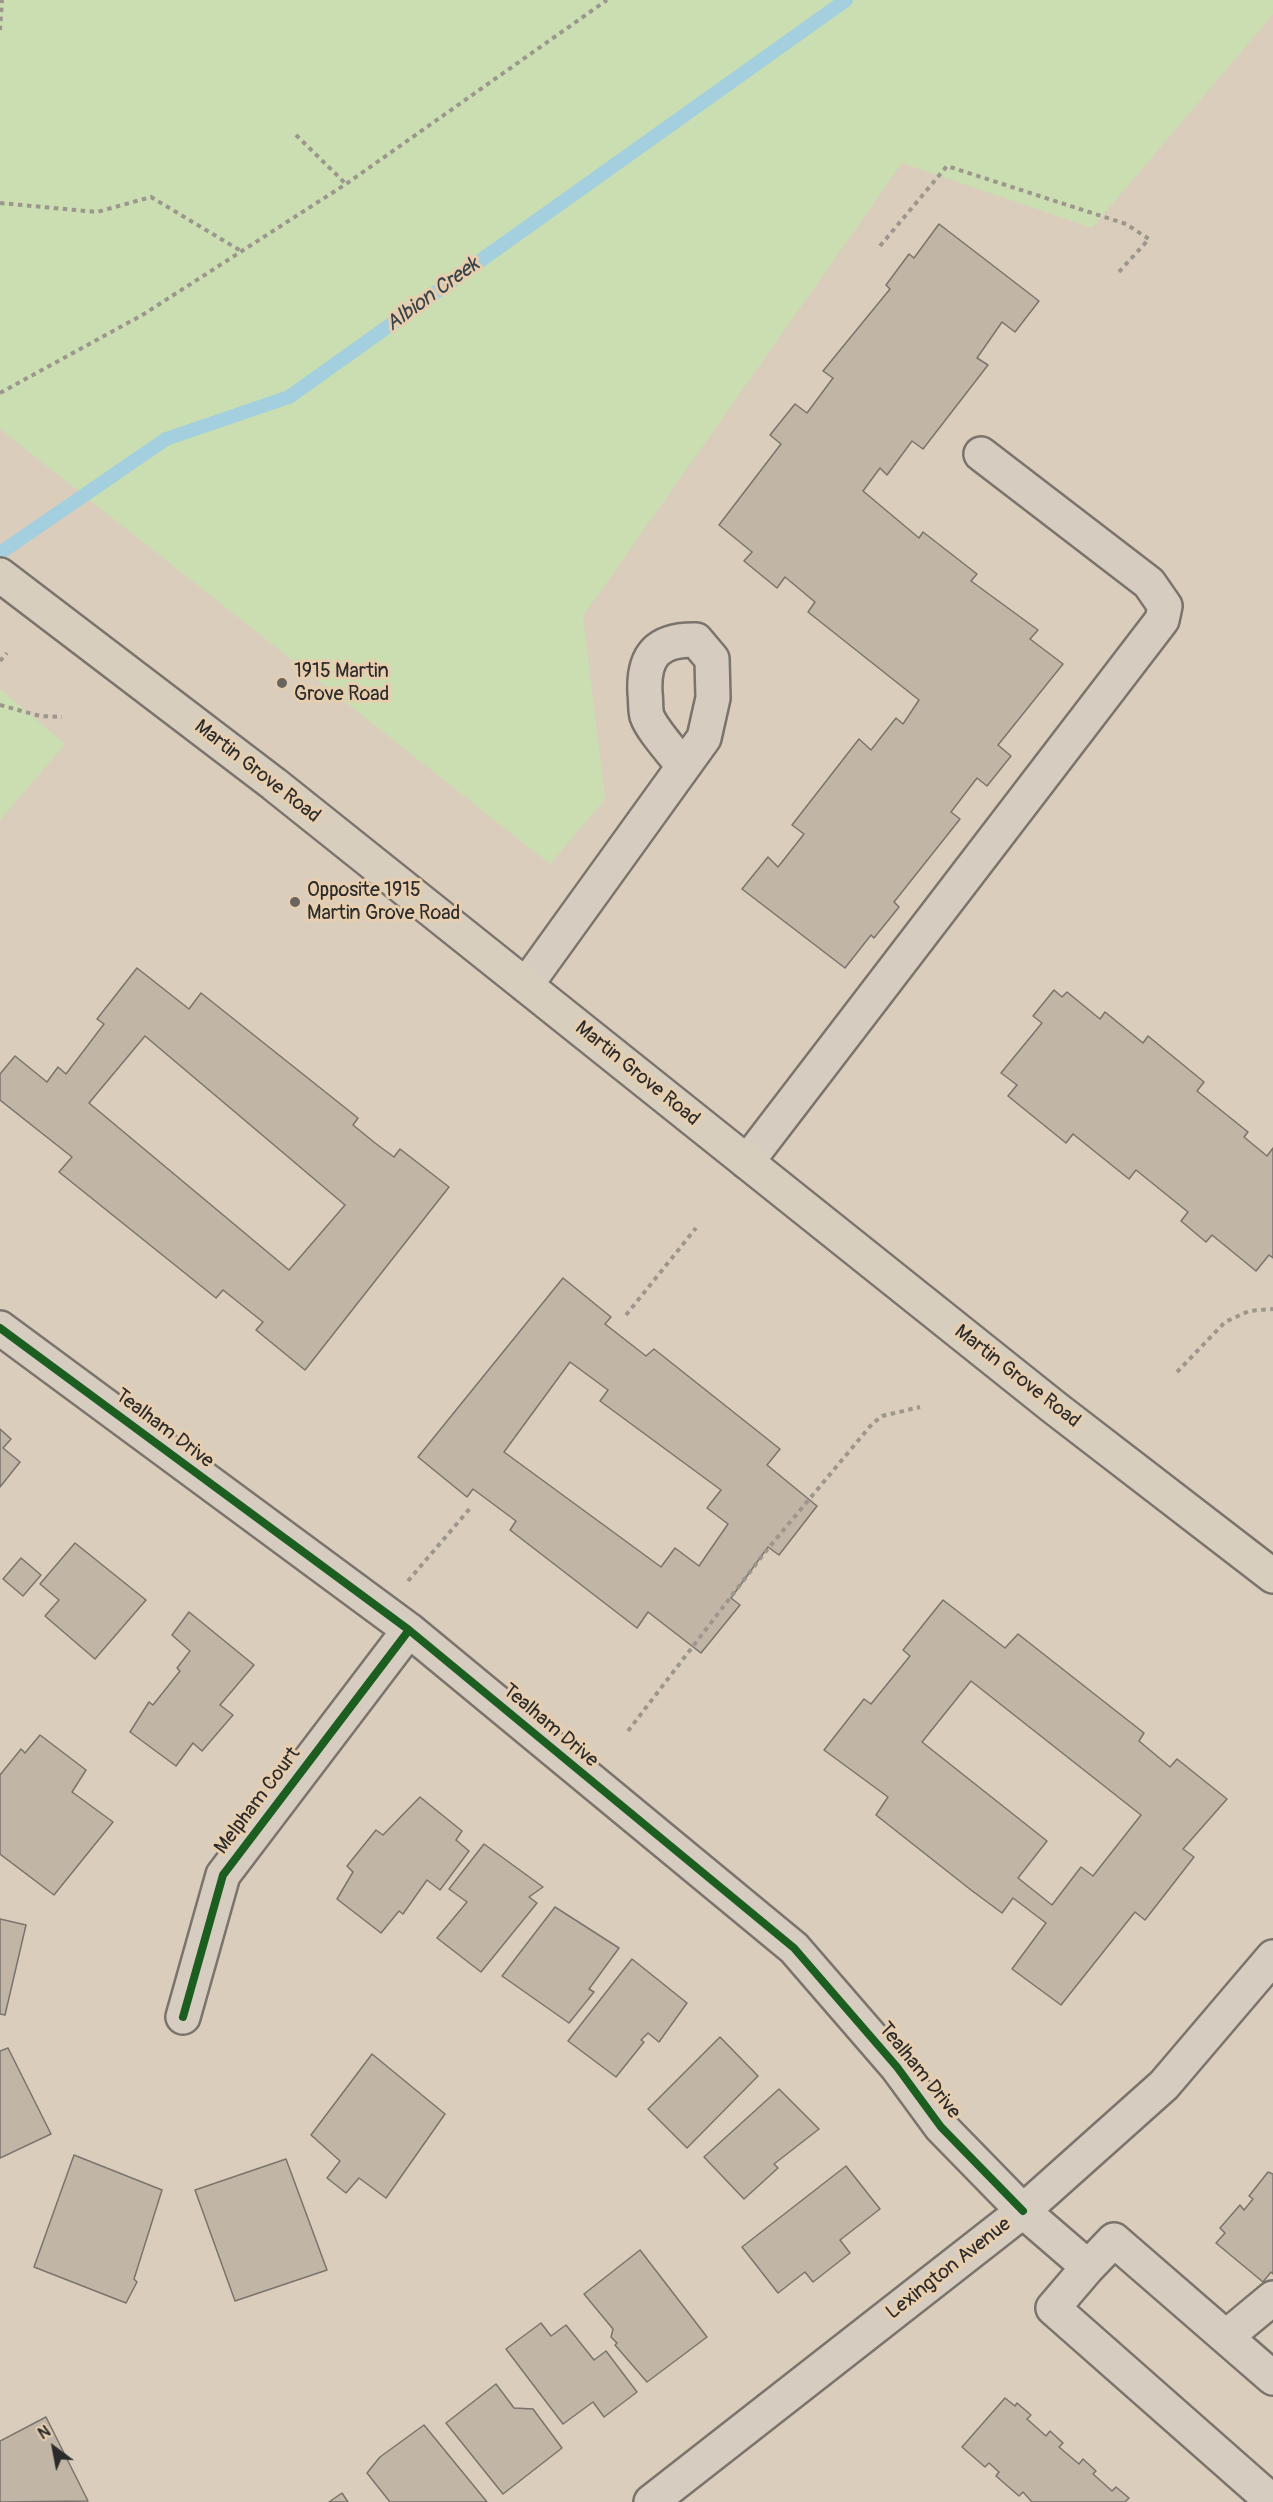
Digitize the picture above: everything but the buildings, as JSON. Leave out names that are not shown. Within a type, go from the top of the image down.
[{"type":"main road","name":"Martin Grove Road","points":[[10,583],[274,784],[1055,1408],[1273,1576]]},
{"type":"street","points":[[747,1162],[1162,620],[1165,606],[1149,583],[981,454]]},
{"type":"street","points":[[526,985],[682,765]]},
{"type":"street","name":"Tealham Drive","points":[[0,1328],[409,1630],[794,1948],[897,2067],[940,2127],[1023,2211],[1088,2267]]},
{"type":"street","name":"Melpham Court","points":[[183,2017],[223,1875],[409,1630]]},
{"type":"street","name":"Lexington Avenue","points":[[651,2502],[1023,2211],[1164,2085],[1273,1957]]},
{"type":"street","points":[[1273,2378],[1114,2240],[1053,2308],[1273,2502]]},
{"type":"street","points":[[1226,2337],[1273,2298]]},
{"type":"path","points":[[0,30],[2,0]]},
{"type":"path","points":[[0,393],[144,314],[346,184],[607,0]]},
{"type":"path","points":[[296,135],[346,184]]},
{"type":"path","points":[[880,246],[947,166],[1126,224],[1149,239],[1117,274]]},
{"type":"path","points":[[0,203],[97,212],[151,197],[241,251]]},
{"type":"path","points":[[0,661],[7,653]]},
{"type":"path","points":[[0,705],[40,716],[62,717]]},
{"type":"path","points":[[626,1315],[696,1228]]},
{"type":"path","points":[[1177,1372],[1225,1322],[1249,1311],[1273,1309]]},
{"type":"path","points":[[628,1731],[766,1551],[872,1424],[882,1416],[920,1407]]},
{"type":"path","points":[[382,1612],[472,1506]]},
{"type":"green space","points":[[0,0],[1273,0],[1273,14],[1092,228],[902,163],[583,616],[605,799],[550,864],[0,429]]},
{"type":"green space","points":[[0,689],[65,744],[0,820]]},
{"type":"waterway","name":"Albion Creek","points":[[0,553],[166,439],[289,397],[846,0]]},
{"type":"cycle path","points":[[0,1328],[409,1630],[794,1948],[897,2067],[941,2127],[1023,2211]]},
{"type":"cycle path","points":[[183,2017],[223,1875],[409,1630]]},
{"type":"place","name":"1915 Martin Grove Road","points":[[282,683]]},
{"type":"place","name":"Opposite 1915 Martin Grove Road","points":[[295,902]]}]
